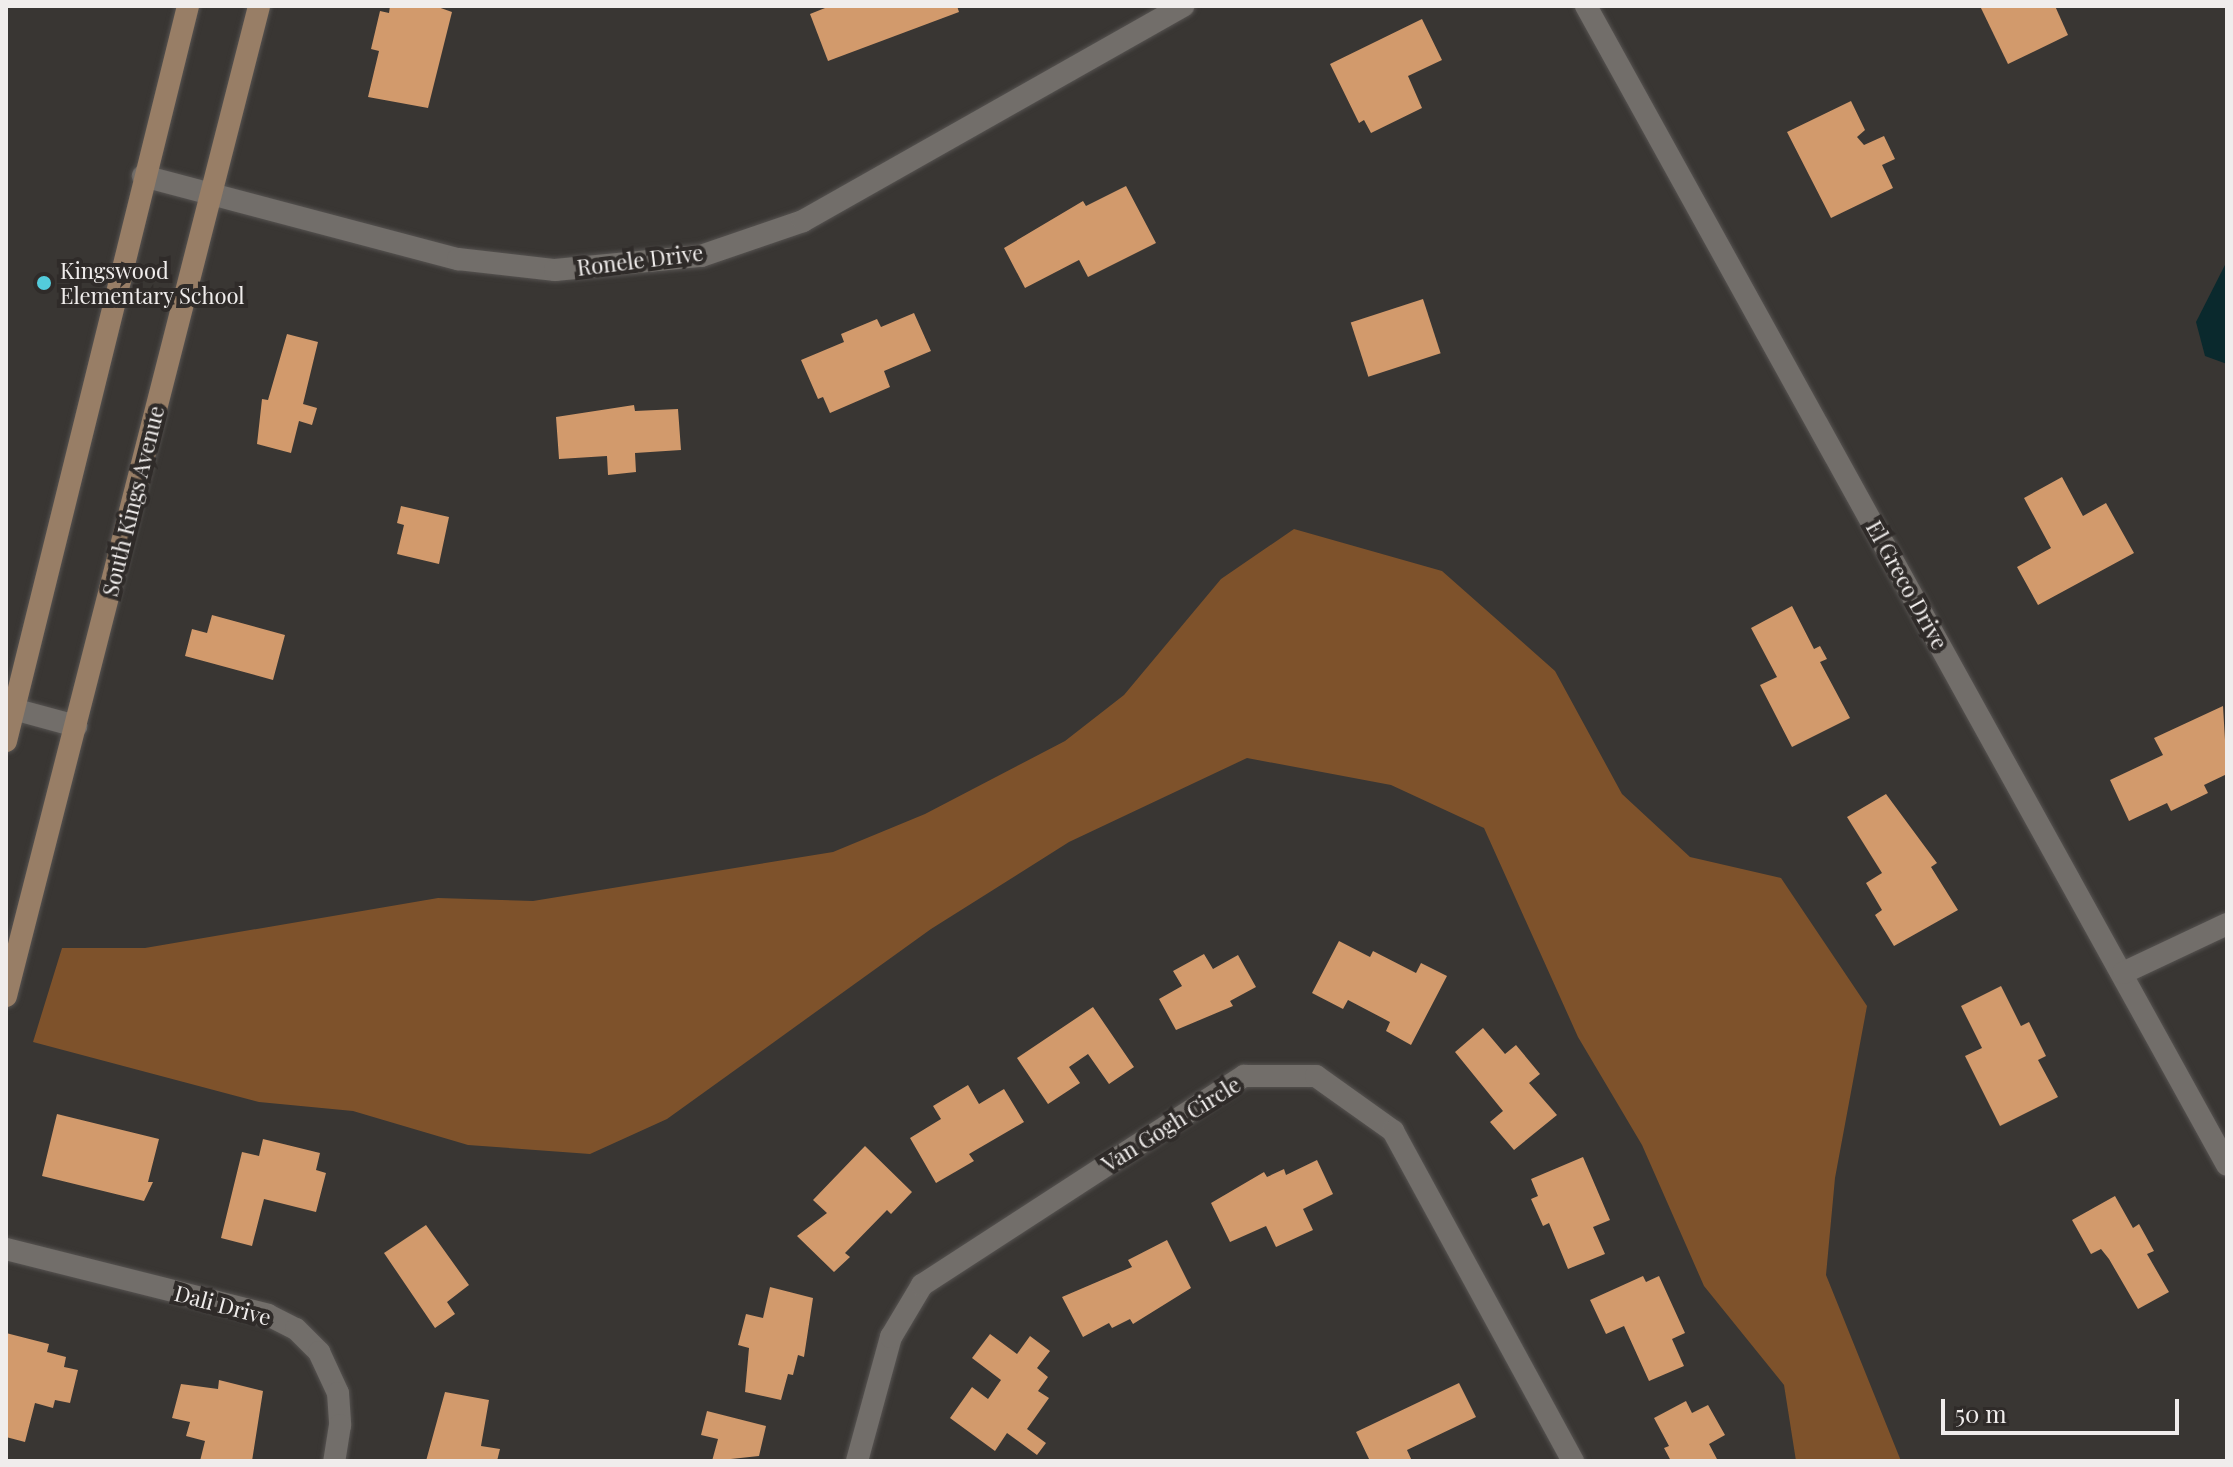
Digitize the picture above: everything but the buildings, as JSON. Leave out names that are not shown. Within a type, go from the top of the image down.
[{"type":"main road","points":[[6,741],[10,708],[188,6]]},
{"type":"main road","name":"South Kings Avenue","points":[[6,996],[259,6]]},
{"type":"street","name":"Ronele Drive","points":[[143,176],[458,259],[508,266],[607,268],[701,256],[803,221],[1183,6]]},
{"type":"street","name":"El Greco Drive","points":[[1586,6],[2227,1165]]},
{"type":"street","points":[[10,708],[76,726]]},
{"type":"street","points":[[2123,973],[2227,924]]},
{"type":"street","name":"Van Gogh Circle","points":[[857,1461],[891,1337],[922,1285],[1244,1076],[1316,1076],[1393,1131],[1569,1460]]},
{"type":"street","name":"Dali Drive","points":[[6,1249],[283,1321],[308,1339],[334,1382],[340,1425],[334,1461]]},
{"type":"shaded area","points":[[1294,529],[1442,571],[1555,671],[1622,794],[1690,857],[1781,878],[1867,1006],[1835,1178],[1826,1275],[1901,1461],[1796,1461],[1784,1385],[1704,1286],[1642,1145],[1578,1037],[1484,828],[1391,785],[1247,758],[1069,842],[931,929],[667,1119],[590,1154],[468,1145],[353,1111],[259,1102],[33,1042],[62,948],[145,948],[438,898],[533,901],[833,852],[925,814],[1065,741],[1124,695],[1221,579]]},
{"type":"water","points":[[2227,261],[2227,364],[2205,356],[2196,322]]},
{"type":"place","name":"Kingswood Elementary School","points":[[44,283]]}]
